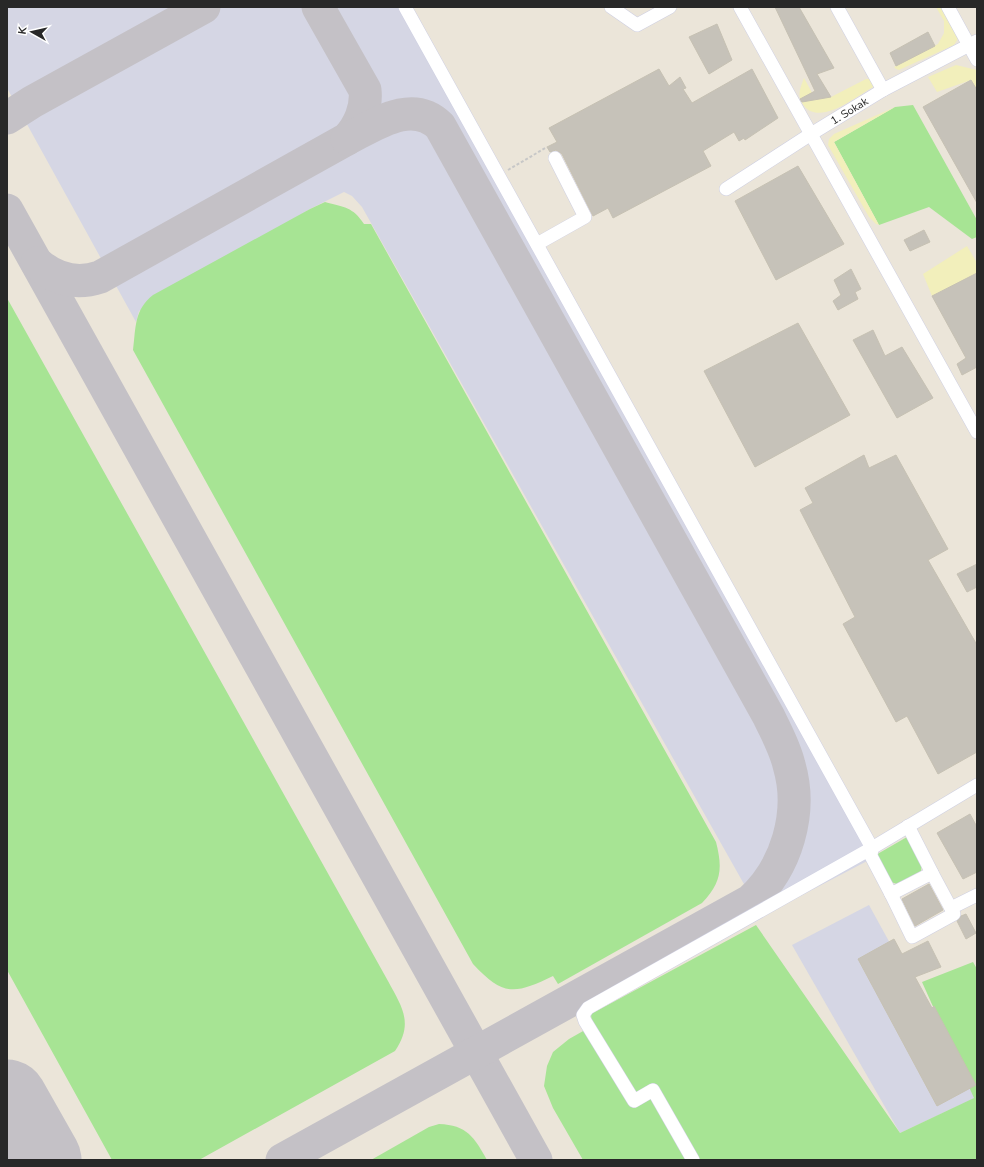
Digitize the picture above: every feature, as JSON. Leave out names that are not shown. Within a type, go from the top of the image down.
[{"type":"lane","points":[[405,7],[872,848],[871,856],[912,937],[954,914],[908,826]]},
{"type":"lane","points":[[611,7],[637,25],[670,7]]},
{"type":"lane","points":[[740,7],[977,432]]},
{"type":"lane","points":[[836,7],[883,90]]},
{"type":"lane","points":[[948,7],[973,43],[977,60]]},
{"type":"lane","name":"1. Sokak","points":[[726,189],[883,90],[973,43]]},
{"type":"lane","points":[[537,244],[585,217],[556,158]]},
{"type":"lane","points":[[693,1160],[653,1090],[634,1101],[589,1027],[583,1014],[588,1008],[872,848],[977,785]]},
{"type":"lane","points":[[891,894],[932,873]]},
{"type":"lane","points":[[951,908],[977,895]]},
{"type":"path","points":[[499,175],[547,147]]},
{"type":"shaded area","points":[[7,7],[398,7],[871,859],[762,916],[362,207],[352,196],[344,192],[310,209],[139,311],[136,322],[7,88]]},
{"type":"shaded area","points":[[869,905],[975,1098],[900,1133],[792,945]]},
{"type":"green space","points":[[913,105],[977,220],[977,237],[972,239],[929,207],[879,225],[834,142],[895,107]]},
{"type":"green space","points":[[325,202],[348,208],[360,218],[364,224],[371,224],[716,842],[720,868],[719,875],[713,889],[702,903],[558,984],[553,976],[528,987],[510,989],[501,987],[483,974],[473,964],[133,350],[139,313],[142,307],[153,295]]},
{"type":"green space","points":[[7,298],[398,999],[404,1015],[404,1032],[395,1051],[199,1160],[112,1160],[7,970]]},
{"type":"green space","points":[[907,837],[922,862],[921,871],[897,884],[888,881],[874,856]]},
{"type":"green space","points":[[756,925],[900,1133],[974,1098],[922,982],[973,962],[977,969],[977,1160],[583,1160],[553,1108],[544,1086],[547,1066],[553,1052],[569,1039],[592,1026],[591,1014]]},
{"type":"green space","points":[[439,1124],[456,1127],[469,1134],[487,1160],[371,1160],[429,1127]]},
{"type":"sand","points":[[936,7],[946,7],[959,37],[954,45],[899,70],[896,69],[894,67],[938,44],[944,33],[944,21]]},
{"type":"sand","points":[[956,65],[977,70],[977,90],[971,80],[937,92],[928,77]]},
{"type":"sand","points":[[804,78],[816,100],[827,96],[831,97],[866,79],[872,79],[874,83],[873,87],[849,102],[830,111],[821,113],[812,112],[805,107],[800,99],[801,86]]},
{"type":"sand","points":[[895,107],[834,142],[879,225],[869,217],[828,145],[829,139],[834,134]]},
{"type":"sand","points":[[967,246],[977,263],[977,273],[932,296],[923,274]]},
{"type":"building","points":[[775,7],[799,7],[834,68],[817,74],[831,97],[802,102],[800,99],[815,91]]},
{"type":"building","points":[[717,24],[732,60],[709,74],[689,37]]},
{"type":"building","points":[[928,32],[935,46],[896,66],[890,53]]},
{"type":"building","points":[[659,69],[669,86],[680,77],[686,88],[683,89],[692,103],[752,69],[778,118],[745,140],[744,138],[739,141],[734,132],[703,151],[711,166],[613,218],[608,208],[593,216],[562,154],[556,150],[550,152],[547,147],[557,142],[549,128]]},
{"type":"building","points":[[971,80],[977,90],[977,203],[923,107]]},
{"type":"building","points":[[798,166],[844,244],[776,280],[735,201]]},
{"type":"building","points":[[924,230],[930,242],[910,251],[904,240]]},
{"type":"building","points":[[851,269],[861,289],[855,292],[858,299],[838,310],[833,301],[841,295],[834,280]]},
{"type":"building","points":[[977,273],[977,367],[962,375],[957,364],[966,358],[932,296]]},
{"type":"building","points":[[798,323],[850,415],[755,467],[704,371]]},
{"type":"building","points":[[873,330],[885,356],[902,347],[933,398],[897,418],[853,340]]},
{"type":"building","points":[[864,455],[869,468],[896,455],[948,549],[928,560],[977,645],[977,752],[938,774],[907,716],[896,722],[843,624],[855,617],[800,510],[813,503],[805,488]]},
{"type":"building","points":[[977,564],[977,587],[967,592],[957,574]]},
{"type":"building","points":[[970,814],[977,827],[977,872],[963,879],[937,833]]},
{"type":"building","points":[[929,884],[943,910],[915,926],[902,899]]},
{"type":"building","points":[[966,914],[976,933],[966,939],[957,921],[961,916]]},
{"type":"building","points":[[894,939],[902,954],[928,941],[941,967],[915,977],[932,1008],[934,1006],[976,1085],[937,1106],[858,959]]},
{"type":"taxiway","points":[[7,118],[32,102],[204,7]]},
{"type":"taxiway","points":[[37,263],[51,273],[66,279],[83,280],[100,277],[347,139],[355,129],[361,117],[365,104],[365,90],[318,7]]},
{"type":"taxiway","points":[[282,1160],[750,901],[763,888],[774,872],[789,838],[793,820],[793,783],[787,759],[769,717],[440,126],[429,118],[418,114],[406,114],[381,121],[347,139]]},
{"type":"taxiway","points":[[7,210],[536,1160]]},
{"type":"runway","points":[[7,1100],[41,1160]]}]
